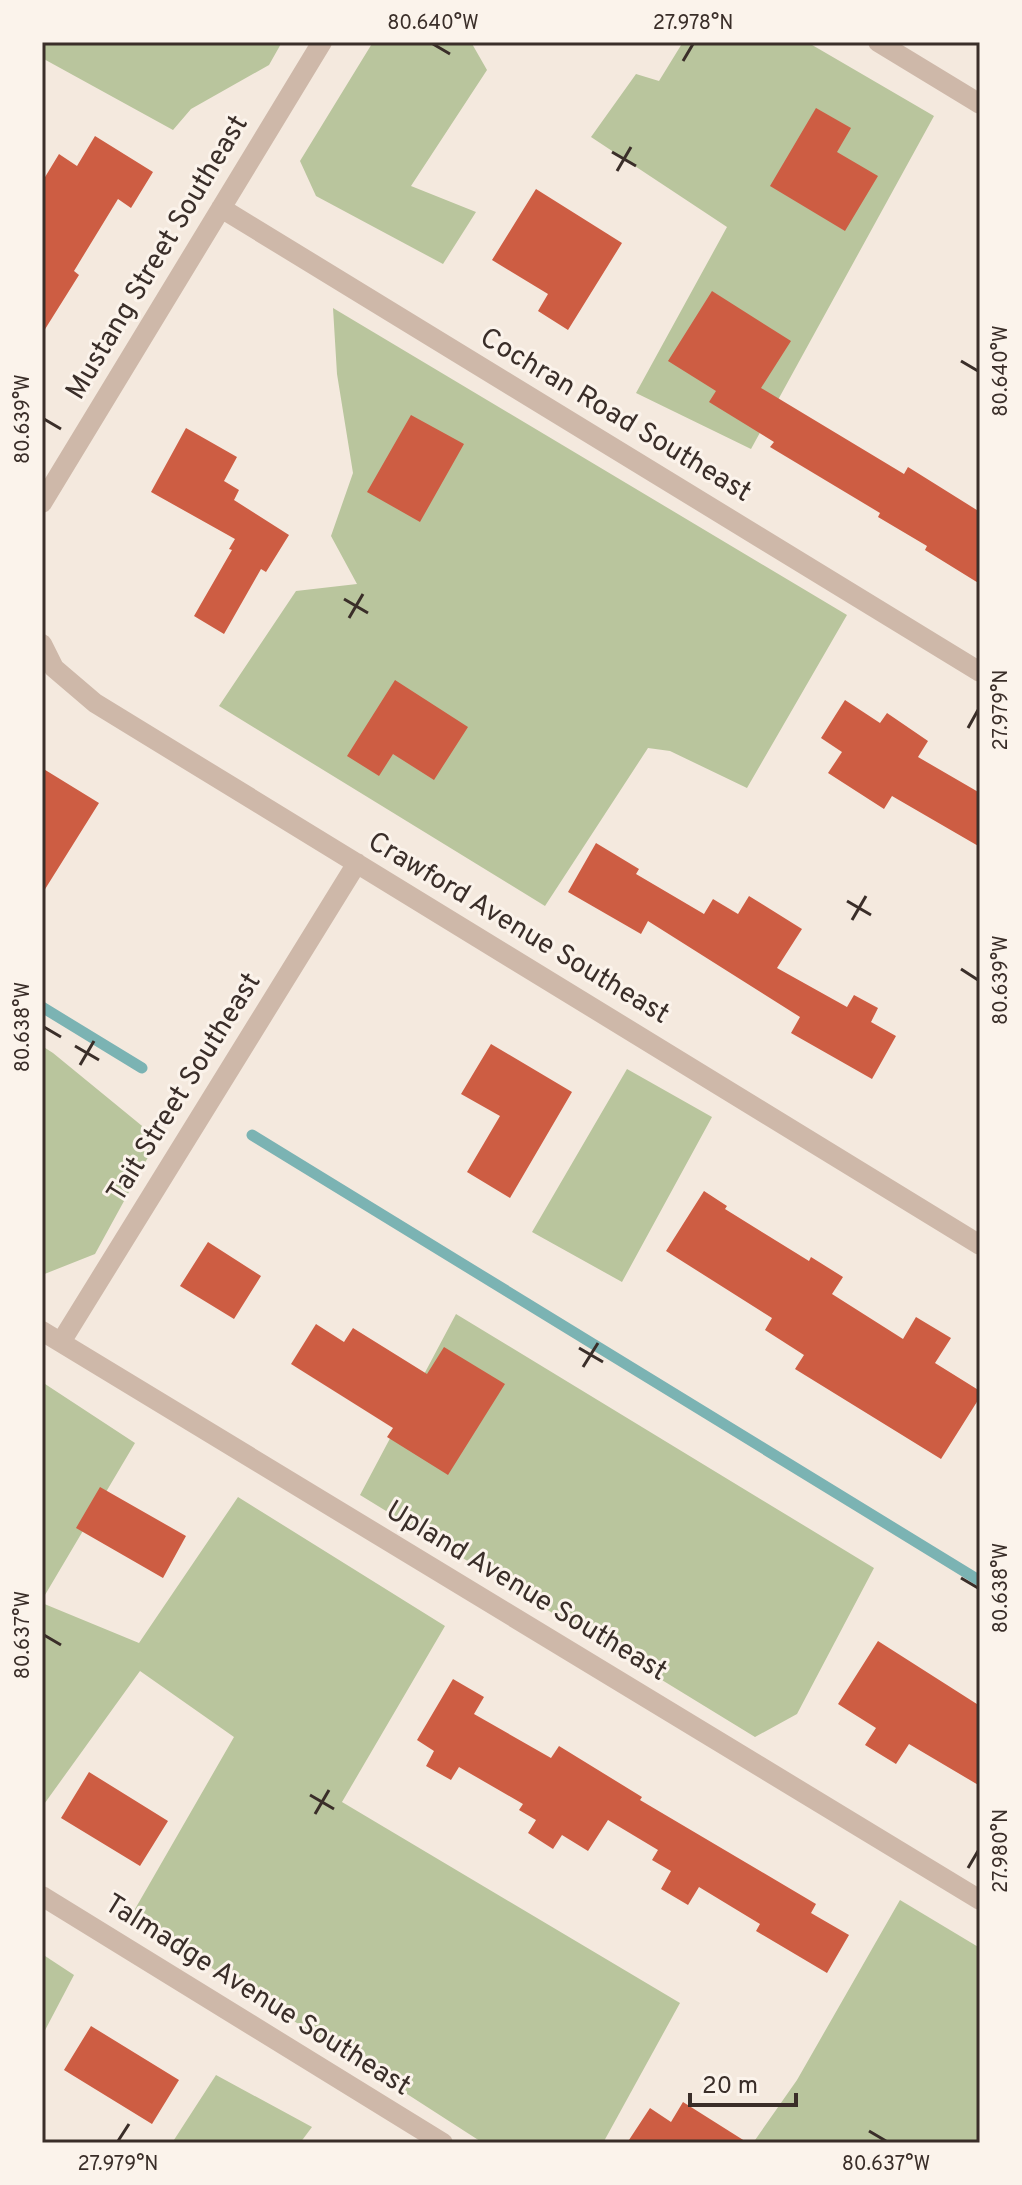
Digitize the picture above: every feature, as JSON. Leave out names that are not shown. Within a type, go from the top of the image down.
[{"type":"street","name":"Mustang Street Southeast","points":[[42,503],[322,42]]},
{"type":"street","points":[[878,42],[980,104]]},
{"type":"street","name":"Cochran Road Southeast","points":[[221,208],[980,672]]},
{"type":"street","name":"Crawford Avenue Southeast","points":[[42,644],[54,668],[95,703],[980,1245]]},
{"type":"street","name":"Tait Street Southeast","points":[[61,1342],[357,863]]},
{"type":"street","name":"Upland Avenue Southeast","points":[[42,1331],[980,1900]]},
{"type":"street","name":"Talmadge Avenue Southeast","points":[[42,1896],[443,2143]]},
{"type":"green space","points":[[42,42],[282,42],[269,65],[191,109],[173,130],[42,58]]},
{"type":"green space","points":[[373,42],[471,42],[487,70],[411,186],[476,212],[443,264],[316,196],[300,161]]},
{"type":"green space","points":[[683,42],[807,42],[934,116],[751,449],[636,393],[727,227],[591,137],[636,74],[659,81]]},
{"type":"green space","points":[[333,308],[847,615],[747,788],[670,751],[648,748],[545,906],[219,706],[296,591],[357,584],[331,536],[353,473],[337,374]]},
{"type":"green space","points":[[42,1046],[158,1139],[95,1254],[42,1275]]},
{"type":"green space","points":[[627,1069],[712,1117],[622,1282],[532,1232]]},
{"type":"green space","points":[[456,1314],[874,1568],[797,1714],[755,1737],[360,1495]]},
{"type":"green space","points":[[42,1382],[135,1443],[42,1600]]},
{"type":"green space","points":[[238,1497],[445,1626],[342,1802],[680,2003],[603,2143],[483,2143],[131,1916],[234,1737],[140,1671],[42,1807],[42,1603],[139,1643]]},
{"type":"green space","points":[[900,1900],[980,1948],[980,2143],[753,2143],[797,2080]]},
{"type":"green space","points":[[42,1954],[74,1975],[42,2036]]},
{"type":"green space","points":[[216,2075],[312,2127],[300,2143],[172,2143]]},
{"type":"building","points":[[816,108],[851,128],[837,152],[878,176],[845,231],[770,186]]},
{"type":"building","points":[[95,136],[153,172],[131,208],[118,199],[74,271],[79,275],[42,334],[42,182],[59,154],[77,166]]},
{"type":"building","points":[[536,189],[622,243],[568,330],[538,311],[548,294],[492,260]]},
{"type":"building","points":[[712,291],[791,341],[761,388],[904,474],[908,467],[980,512],[980,584],[925,550],[927,546],[878,517],[880,513],[770,447],[774,442],[709,402],[716,391],[668,361]]},
{"type":"building","points":[[411,415],[464,444],[420,522],[367,492]]},
{"type":"building","points":[[186,428],[237,457],[224,481],[239,490],[234,500],[289,535],[266,572],[261,569],[224,634],[194,616],[232,550],[229,549],[235,539],[151,492]]},
{"type":"building","points":[[395,680],[468,727],[434,780],[393,754],[379,776],[347,756]]},
{"type":"building","points":[[845,700],[880,723],[887,713],[928,741],[918,757],[980,793],[980,847],[892,796],[884,809],[828,773],[842,752],[821,738]]},
{"type":"building","points":[[42,768],[99,803],[42,894]]},
{"type":"building","points":[[596,843],[639,869],[636,874],[704,914],[713,899],[738,914],[749,896],[802,929],[777,968],[847,1007],[854,995],[878,1008],[871,1022],[896,1036],[872,1079],[791,1033],[800,1017],[648,921],[641,934],[568,892]]},
{"type":"building","points":[[491,1044],[572,1092],[510,1198],[467,1172],[500,1116],[461,1094]]},
{"type":"building","points":[[704,1191],[727,1206],[725,1209],[809,1261],[811,1257],[843,1277],[832,1294],[903,1339],[916,1317],[951,1338],[935,1363],[980,1391],[980,1397],[941,1459],[795,1369],[804,1355],[765,1330],[772,1318],[666,1251]]},
{"type":"building","points":[[208,1242],[261,1276],[234,1319],[180,1286]]},
{"type":"building","points":[[316,1324],[344,1342],[353,1328],[427,1374],[444,1347],[505,1384],[448,1475],[387,1437],[393,1428],[291,1364]]},
{"type":"building","points":[[100,1487],[186,1536],[163,1578],[76,1528]]},
{"type":"building","points":[[878,1641],[980,1706],[980,1786],[909,1744],[896,1764],[865,1745],[876,1728],[838,1704]]},
{"type":"building","points":[[453,1679],[484,1697],[474,1714],[551,1758],[559,1746],[642,1797],[640,1800],[816,1904],[811,1913],[849,1935],[827,1973],[756,1931],[760,1924],[699,1887],[688,1905],[661,1889],[671,1871],[652,1860],[658,1850],[608,1820],[588,1851],[562,1835],[553,1849],[528,1833],[536,1820],[519,1810],[523,1804],[459,1767],[451,1780],[426,1766],[434,1751],[417,1740]]},
{"type":"building","points":[[89,1772],[168,1821],[140,1866],[61,1818]]},
{"type":"building","points":[[91,2026],[179,2080],[152,2124],[64,2070]]},
{"type":"building","points":[[683,2102],[748,2143],[627,2143],[650,2108],[671,2122]]},
{"type":"waterway","points":[[42,1007],[142,1068]]},
{"type":"waterway","points":[[252,1135],[980,1581]]}]
